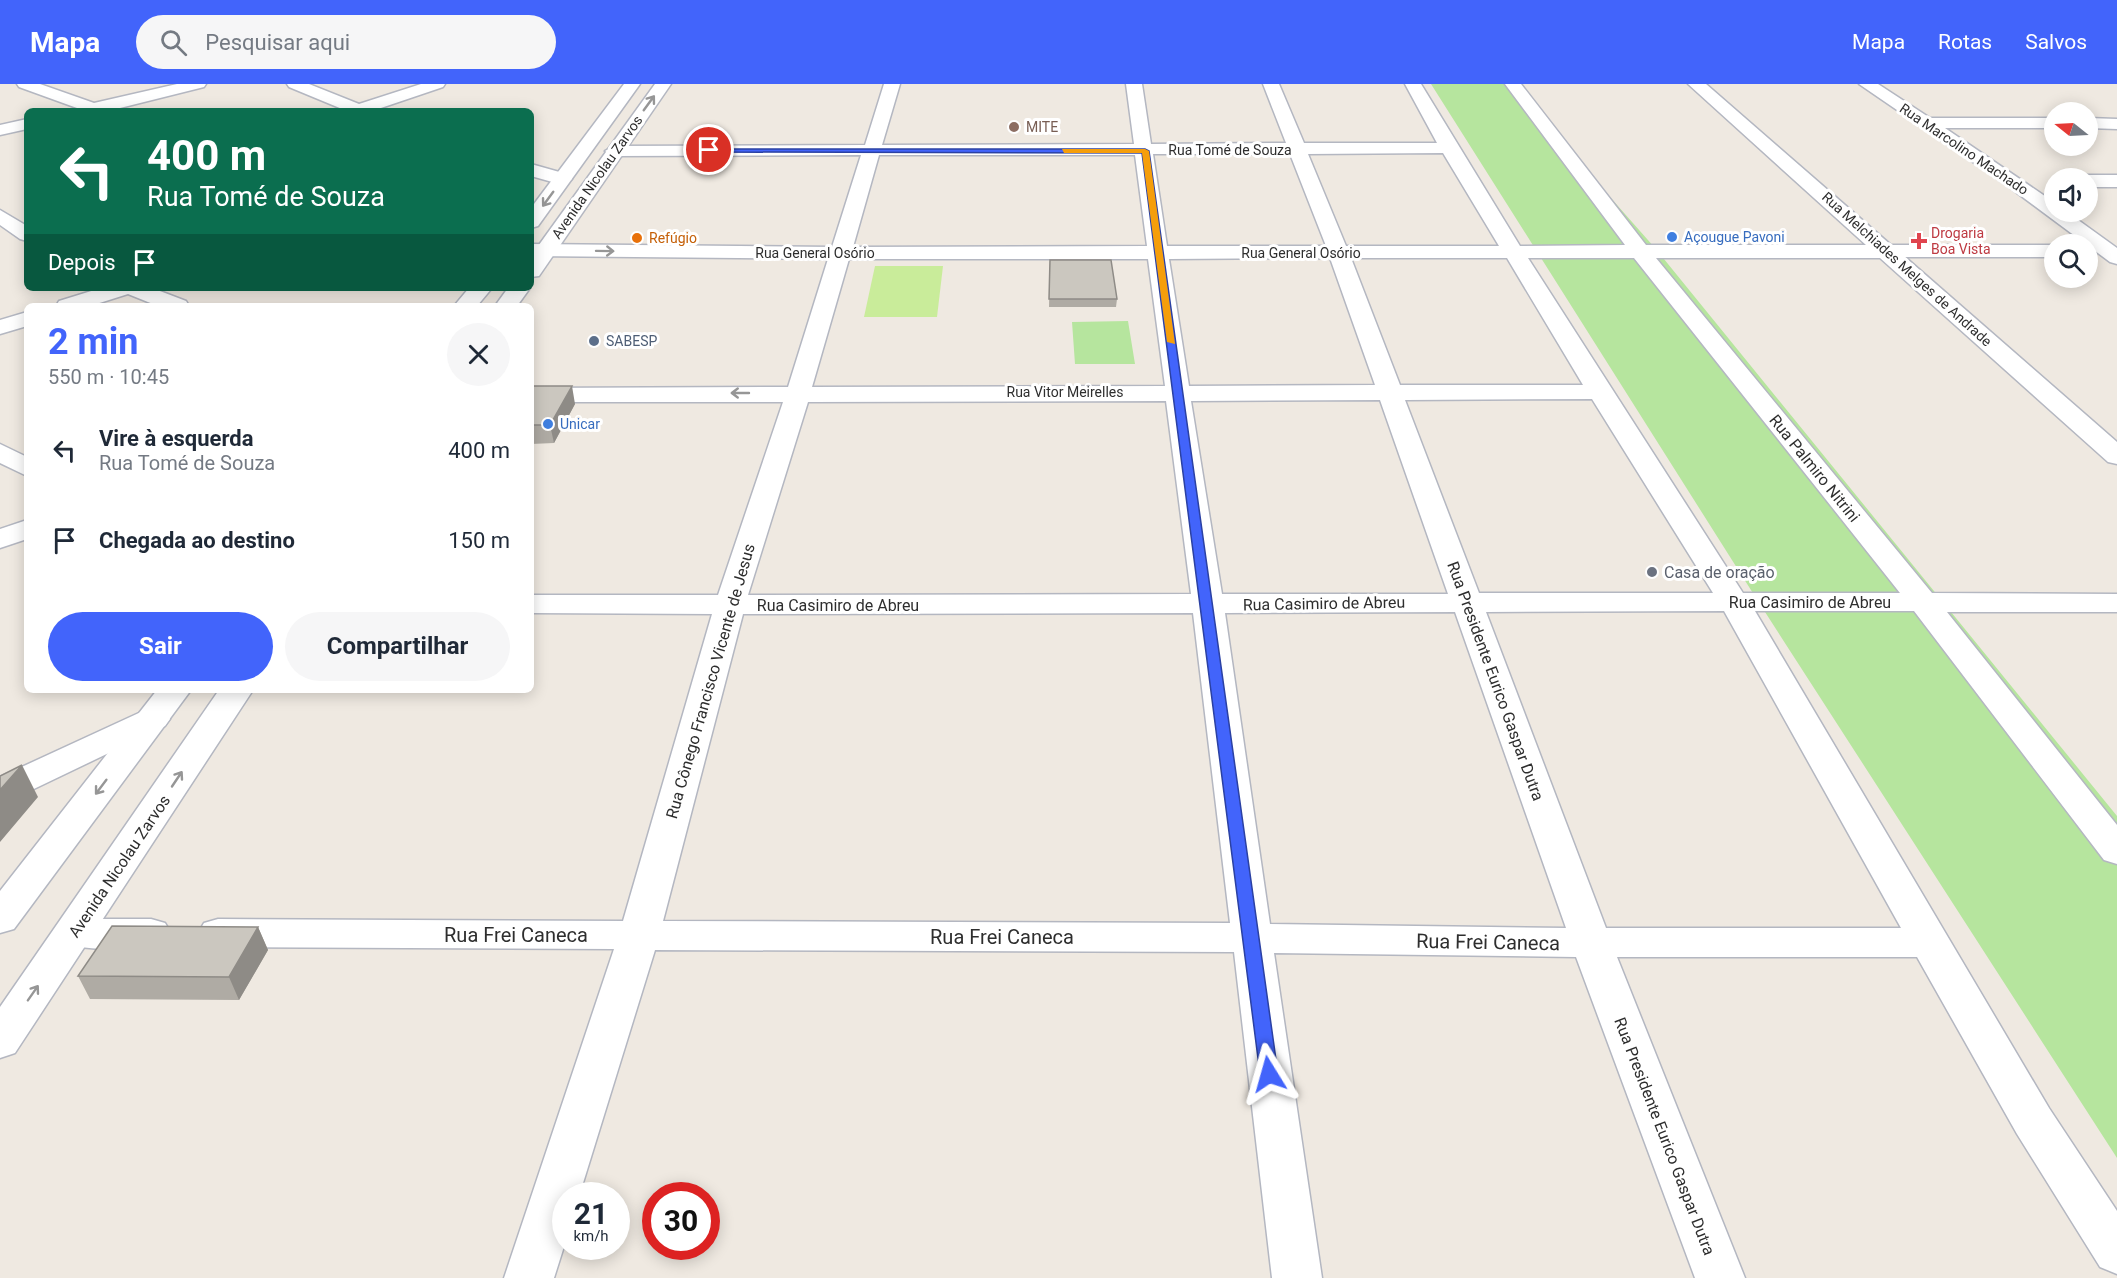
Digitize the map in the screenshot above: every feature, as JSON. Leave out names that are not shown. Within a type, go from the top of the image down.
[{"type":"street","points":[[24,84],[87,108]]},
{"type":"street","points":[[100,108],[198,84]]},
{"type":"street","points":[[295,84],[355,108]]},
{"type":"street","points":[[366,108],[437,84]]},
{"type":"street","name":"Avenida Nicolau Zarvos","points":[[534,218],[632,84]]},
{"type":"street","name":"Avenida Nicolau Zarvos","points":[[539,250],[663,84]]},
{"type":"street","name":"Rua Cônego Francisco Vicente de Jesus","points":[[530,1278],[639,935],[730,605],[842,253],[892,84]]},
{"type":"street","points":[[1134,84],[1208,605],[1250,938],[1297,1278]]},
{"type":"street","name":"Rua Presidente Eurico Gaspar Dutra","points":[[1271,84],[1339,253],[1591,943],[1720,1278]]},
{"type":"street","points":[[1413,84],[1449,148],[1600,392],[1734,602],[1928,942],[2034,1121],[2117,1252]]},
{"type":"street","name":"Rua Palmiro Nitrini","points":[[1513,84],[1640,252],[1923,602],[2117,851]]},
{"type":"street","name":"Rua Melchiades Melges de Andrade","points":[[1696,84],[1887,250],[2117,456]]},
{"type":"street","name":"Rua Marcolino Machado","points":[[1867,84],[2012,180],[2107,253]]},
{"type":"street","points":[[1926,123],[2044,123]]},
{"type":"street","points":[[2098,123],[2117,123]]},
{"type":"street","points":[[0,130],[24,125]]},
{"type":"street","name":"Rua Tomé de Souza","points":[[583,151],[1145,151],[1449,148]]},
{"type":"street","points":[[534,171],[563,179]]},
{"type":"street","points":[[2012,180],[2044,180]]},
{"type":"street","points":[[2098,181],[2117,181]]},
{"type":"street","points":[[0,216],[24,233]]},
{"type":"street","name":"Rua General Osório","points":[[539,250],[842,253],[2044,251]]},
{"type":"street","points":[[76,303],[114,291]]},
{"type":"street","points":[[140,291],[170,303]]},
{"type":"street","points":[[468,303],[478,291]]},
{"type":"street","points":[[0,327],[24,320]]},
{"type":"street","name":"Rua Vitor Meirelles","points":[[534,395],[1390,390],[1600,392]]},
{"type":"street","points":[[0,452],[24,466]]},
{"type":"street","points":[[0,540],[24,530]]},
{"type":"street","name":"Rua Casimiro de Abreu","points":[[534,604],[1208,605],[1467,601],[2117,603]]},
{"type":"street","points":[[0,919],[172,693]]},
{"type":"street","name":"Avenida Nicolau Zarvos","points":[[0,1041],[75,933],[234,693]]},
{"type":"street","points":[[0,791],[153,718]]},
{"type":"street","name":"Rua Frei Caneca","points":[[75,933],[1250,938],[1591,943],[1928,942]]},
{"type":"green space","points":[[1431,84],[1510,84],[1655,248],[2117,816],[2117,1158],[1756,598]]},
{"type":"green space","points":[[875,266],[943,266],[937,317],[864,317]]},
{"type":"green space","points":[[1128,321],[1135,364],[1075,364],[1072,322]]},
{"type":"building","points":[[1050,260],[1111,260],[1117,299],[1049,299]]},
{"type":"building","points":[[534,386],[572,386],[550,425],[534,425]]},
{"type":"building","points":[[22,765],[0,790],[0,776]]},
{"type":"building","points":[[112,926],[258,927],[229,977],[78,976]]},
{"type":"slow traffic","points":[[1064,151],[1145,151],[1172,342]]},
{"type":"place","name":"MITE","points":[[1014,127]]},
{"type":"place","name":"Açougue Pavoni","points":[[1672,237]]},
{"type":"place","name":"Refúgio","points":[[637,238]]},
{"type":"place","name":"Drogaria Boa Vista","points":[[1919,241]]},
{"type":"place","name":"SABESP","points":[[594,341]]},
{"type":"place","name":"Unicar","points":[[548,424]]},
{"type":"place","name":"Casa de oração","points":[[1652,572]]},
{"type":"route","points":[[709,150],[1145,151],[1208,605],[1269,1074]]}]
